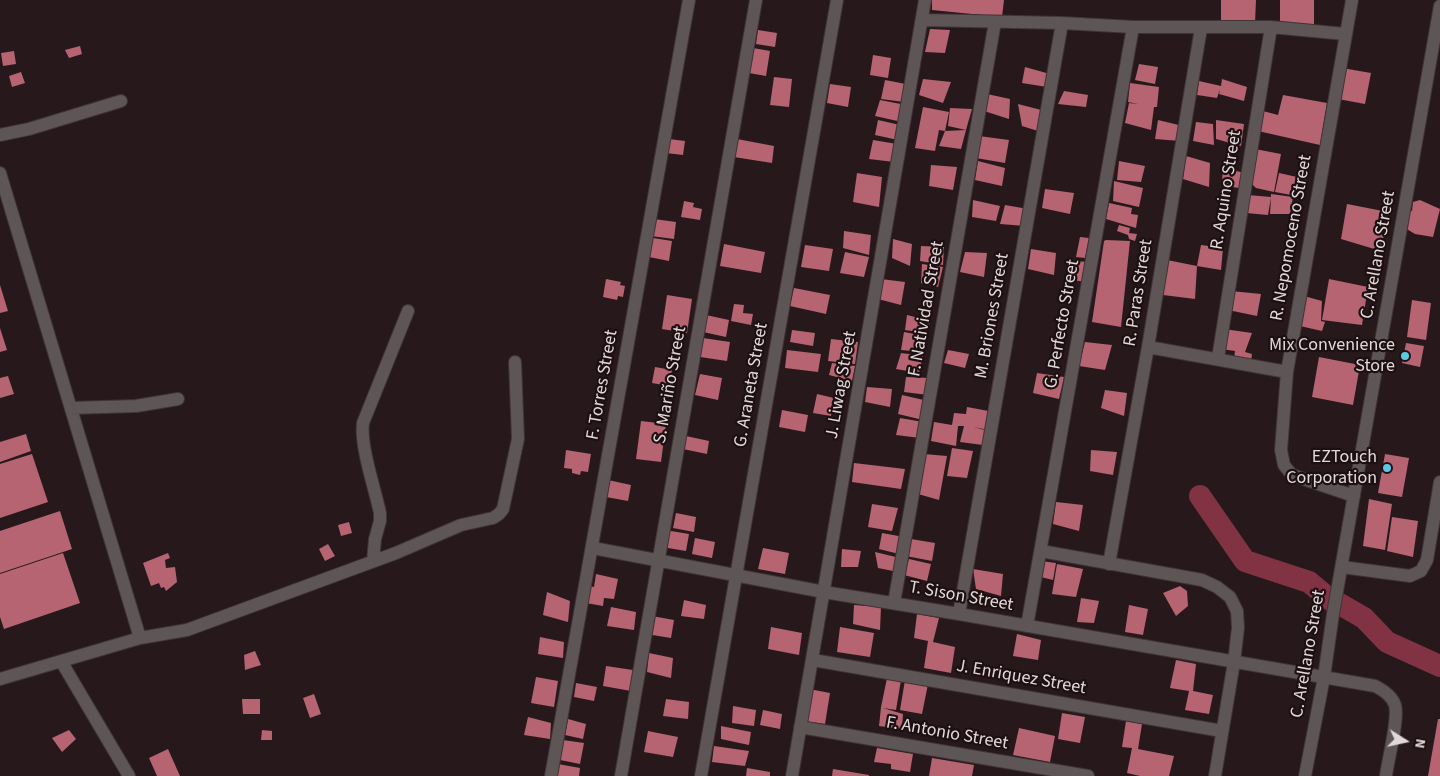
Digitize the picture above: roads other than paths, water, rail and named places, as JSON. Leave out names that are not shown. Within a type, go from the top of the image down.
[{"type":"street","name":"F. Torres Street","points":[[551,776],[688,0]]},
{"type":"street","name":"S. Mariño Street","points":[[621,776],[756,0]]},
{"type":"street","name":"G. Araneta Street","points":[[701,776],[837,0]]},
{"type":"street","name":"J. Liwag Street","points":[[792,776],[925,0]]},
{"type":"street","name":"R. Nepomoceno Street","points":[[1352,0],[1287,372],[1281,450],[1284,465],[1292,475],[1354,496]]},
{"type":"street","name":"C. Arellano Street","points":[[1305,776],[1324,677],[1440,6]]},
{"type":"street","points":[[923,20],[1062,23],[1133,28],[1271,27],[1345,34]]},
{"type":"street","name":"F. Natividad Street","points":[[894,603],[995,22]]},
{"type":"street","name":"M. Briones Street","points":[[959,614],[1062,23]]},
{"type":"street","name":"R. Aquino Street","points":[[1218,358],[1271,27]]},
{"type":"street","name":"G. Perfecto Street","points":[[1028,626],[1133,28]]},
{"type":"street","name":"R. Paras Street","points":[[1109,564],[1148,347],[1201,28]]},
{"type":"street","points":[[0,135],[29,129],[121,102]]},
{"type":"street","points":[[0,173],[140,638]]},
{"type":"street","points":[[373,561],[380,512],[364,445],[363,424],[408,311]]},
{"type":"street","points":[[1148,347],[1218,358],[1287,372]]},
{"type":"street","points":[[0,679],[140,638],[187,630],[396,553],[461,526],[493,518],[503,509],[518,439],[515,362]]},
{"type":"street","points":[[71,408],[136,406],[178,399]]},
{"type":"street","points":[[1342,567],[1410,576],[1421,571],[1426,560],[1440,482]]},
{"type":"street","name":"T. Sison Street","points":[[592,548],[824,592],[1375,686],[1385,691],[1394,703],[1396,715],[1386,776]]},
{"type":"street","points":[[1041,552],[1202,580],[1217,587],[1230,597],[1237,611],[1238,628],[1215,776]]},
{"type":"street","name":"J. Enriquez Street","points":[[813,660],[1222,731]]},
{"type":"street","points":[[61,661],[129,776]]},
{"type":"street","name":"F. Antonio Street","points":[[800,727],[1088,776]]},
{"type":"waterway","points":[[1200,496],[1245,561],[1309,582],[1332,601]]},
{"type":"waterway","points":[[1338,603],[1364,618],[1387,642],[1440,666]]},
{"type":"place","name":"Mix Convenience Store","points":[[1405,356]]},
{"type":"place","name":"EZTouch Corporation","points":[[1387,468]]}]
